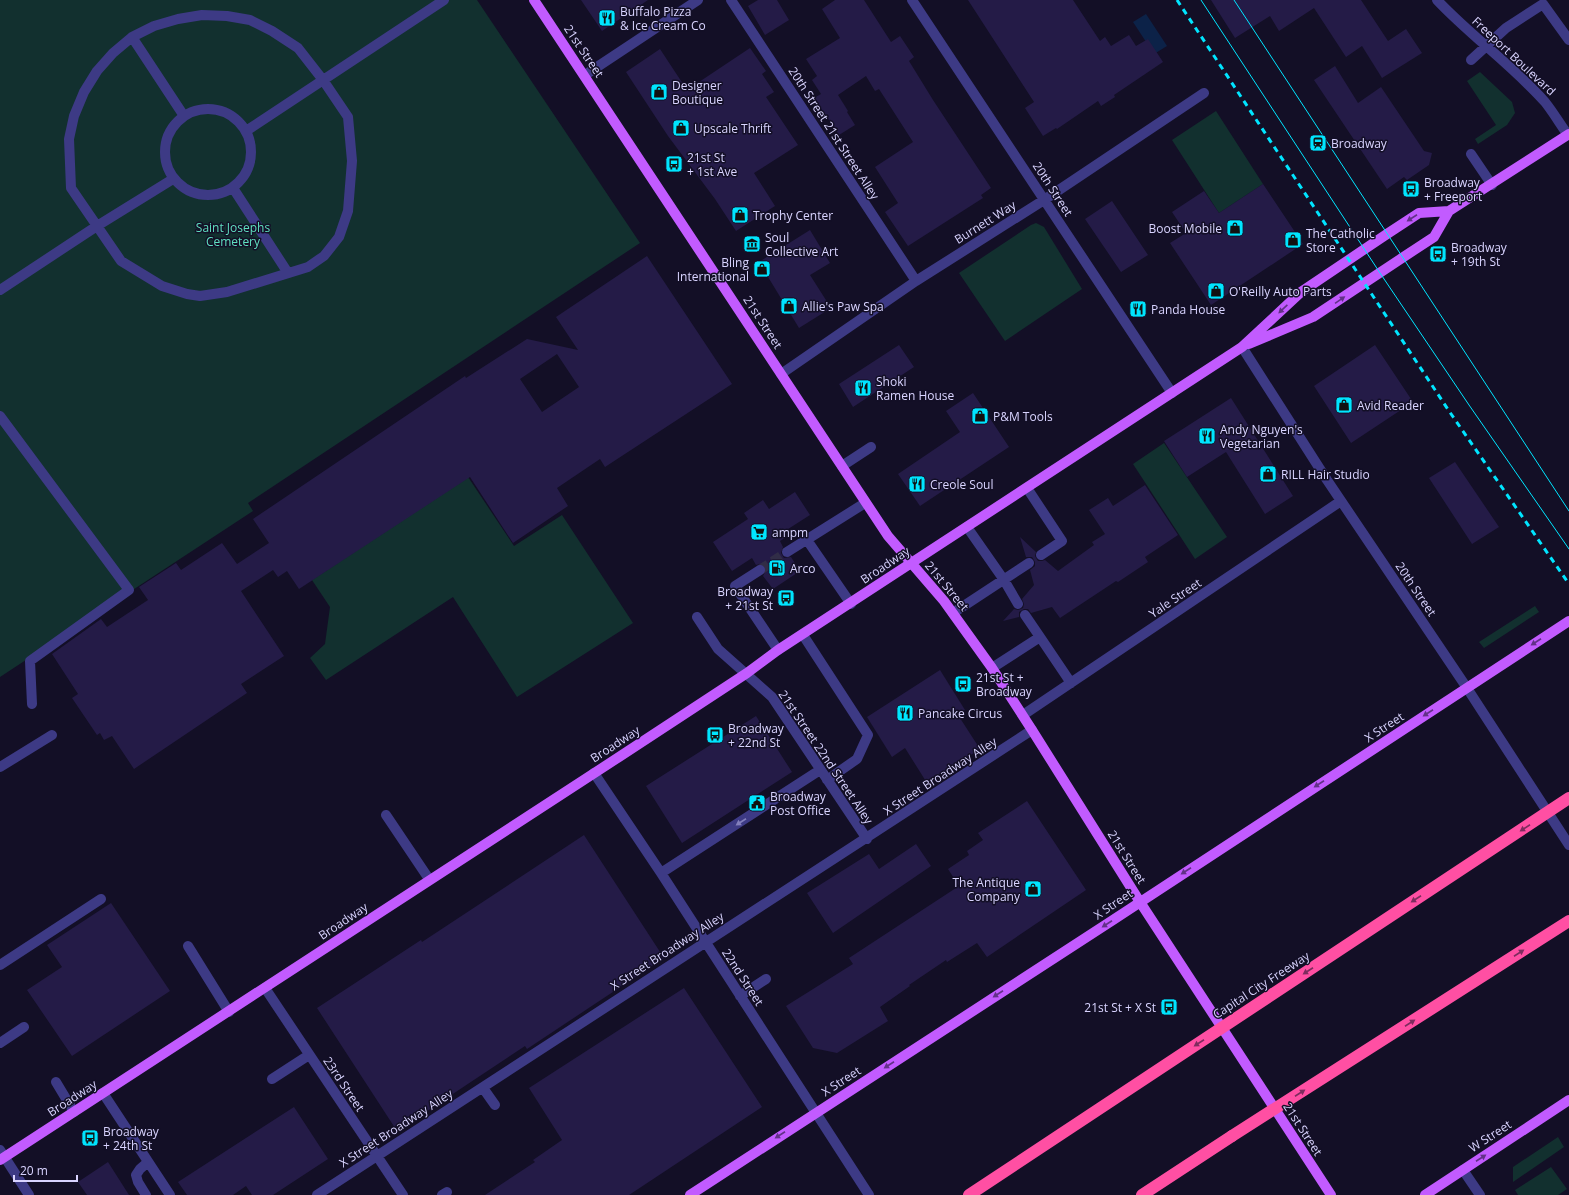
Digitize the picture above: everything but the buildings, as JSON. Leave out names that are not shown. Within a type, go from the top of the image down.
[{"type":"highway","name":"Capital City Freeway","points":[[969,1195],[1569,798]]},
{"type":"highway","points":[[1142,1195],[1569,921]]},
{"type":"highway","points":[[1152,1195],[1232,1136]]},
{"type":"main road","name":"21st Street","points":[[534,0],[585,75],[888,536],[944,601],[992,668],[1140,902],[1331,1195]]},
{"type":"main road","name":"Broadway","points":[[1242,347],[1314,317],[1434,237],[1450,211],[1569,135]]},
{"type":"main road","name":"Broadway","points":[[2,1156],[74,1112],[229,1012],[429,879],[594,773],[746,673],[778,650],[851,604],[1242,347],[1301,292],[1419,213],[1450,211]]},
{"type":"main road","name":"X Street","points":[[690,1195],[1569,620]]},
{"type":"main road","name":"W Street","points":[[1425,1195],[1569,1100]]},
{"type":"street","points":[[246,131],[444,0]]},
{"type":"street","points":[[585,75],[698,0]]},
{"type":"street","name":"20th Street 21st Street Alley","points":[[731,0],[916,281]]},
{"type":"street","name":"20th Street","points":[[912,0],[1172,393]]},
{"type":"street","name":"Freeport Boulevard","points":[[1438,0],[1463,26],[1539,96],[1569,135]]},
{"type":"street","points":[[1472,60],[1506,28],[1543,4],[1569,40]]},
{"type":"street","points":[[202,15],[227,16],[250,20],[272,30],[298,48],[323,80],[348,117],[352,162],[348,211],[339,237],[324,256],[308,268],[227,292],[200,296],[187,294],[162,286],[121,261],[71,188],[69,139],[74,116],[84,92],[97,70],[113,53],[132,37],[154,26],[178,19],[202,15]]},
{"type":"street","points":[[132,37],[184,116]]},
{"type":"street","name":"Burnett Way","points":[[781,374],[916,281],[1044,200],[1204,93]]},
{"type":"street","points":[[206,108],[218,110],[229,114],[239,121],[246,131],[250,143],[251,155],[248,168],[242,179],[233,188],[212,196],[201,195],[190,192],[180,186],[173,179],[167,168],[164,156],[165,145],[172,128],[184,116],[194,110],[206,108]]},
{"type":"street","points":[[1471,154],[1492,185]]},
{"type":"street","points":[[0,290],[97,226],[173,179]]},
{"type":"street","points":[[233,188],[288,273]]},
{"type":"street","name":"20th Street","points":[[1242,347],[1341,501],[1467,688],[1569,845]]},
{"type":"street","points":[[0,416],[129,590],[30,661],[32,704]]},
{"type":"street","points":[[842,466],[871,447]]},
{"type":"street","points":[[1027,488],[1062,541],[1041,555]]},
{"type":"street","name":"Yale Street","points":[[1023,715],[1341,501]]},
{"type":"street","points":[[787,552],[866,503]]},
{"type":"street","points":[[967,527],[1004,580],[1018,604]]},
{"type":"street","points":[[807,540],[851,604]]},
{"type":"street","points":[[953,614],[1029,563]]},
{"type":"street","points":[[760,570],[735,586],[778,650]]},
{"type":"street","points":[[1025,615],[1071,683]]},
{"type":"street","name":"21st Street 22nd Street Alley","points":[[697,617],[718,649],[772,697],[867,839]]},
{"type":"street","points":[[803,635],[868,735],[857,759],[827,780]]},
{"type":"street","points":[[992,668],[1040,637]]},
{"type":"street","name":"X Street Broadway Alley","points":[[317,1195],[705,942],[867,839],[1032,730]]},
{"type":"street","points":[[0,767],[52,735]]},
{"type":"street","points":[[661,873],[820,770]]},
{"type":"street","name":"22nd Street","points":[[594,773],[661,873],[869,1195]]},
{"type":"street","points":[[386,815],[429,879]]},
{"type":"street","points":[[0,965],[101,899]]},
{"type":"street","points":[[188,946],[229,1012]]},
{"type":"street","points":[[740,996],[766,979]]},
{"type":"street","name":"23rd Street","points":[[265,988],[403,1195]]},
{"type":"street","points":[[0,1043],[24,1027]]},
{"type":"street","points":[[272,1079],[309,1055]]},
{"type":"street","points":[[56,1082],[74,1112]]},
{"type":"street","points":[[483,1088],[495,1106]]},
{"type":"street","points":[[103,1093],[170,1195]]},
{"type":"street","points":[[2,1156],[29,1195]]},
{"type":"street","points":[[146,1195],[136,1176],[140,1168],[148,1162]]},
{"type":"street","points":[[1463,1170],[1480,1195]]},
{"type":"green space","name":"Saint Josephs Cemetery","points":[[0,0],[477,0],[640,243],[248,503],[253,511],[0,677]]},
{"type":"green space","points":[[1480,72],[1512,102],[1515,113],[1507,125],[1478,144],[1475,139],[1496,125],[1467,81]]},
{"type":"green space","points":[[1216,111],[1263,184],[1219,213],[1172,140]]},
{"type":"green space","points":[[1036,223],[1044,227],[1082,289],[1005,341],[959,273]]},
{"type":"green space","points":[[1164,443],[1227,537],[1195,559],[1133,464]]},
{"type":"green space","points":[[468,477],[514,546],[562,515],[633,623],[517,697],[453,597],[326,680],[310,658],[325,644],[330,607],[312,580]]},
{"type":"green space","points":[[1535,606],[1539,612],[1484,648],[1479,642]]},
{"type":"green space","points":[[1558,1137],[1564,1147],[1513,1182],[1513,1167]]},
{"type":"green space","points":[[1551,1167],[1567,1189],[1558,1195],[1518,1195],[1515,1190]]},
{"type":"water","points":[[1146,14],[1167,46],[1154,54],[1133,22]]},
{"type":"tunnel","points":[[760,570],[787,552]]},
{"type":"tram line","points":[[1201,0],[1380,273],[1569,549]]},
{"type":"tram line","points":[[1234,0],[1569,511]]},
{"type":"railway","points":[[1177,0],[1449,411],[1569,584]]},
{"type":"place","name":"Buffalo Pizza & Ice Cream Co","points":[[607,18]]},
{"type":"place","name":"Designer Boutique","points":[[659,92]]},
{"type":"place","name":"Upscale Thrift","points":[[681,128]]},
{"type":"place","name":"Broadway","points":[[1318,143]]},
{"type":"place","name":"21st St + 1st Ave","points":[[674,164]]},
{"type":"place","name":"Broadway + Freeport","points":[[1411,189]]},
{"type":"place","name":"Trophy Center","points":[[740,215]]},
{"type":"place","name":"Boost Mobile","points":[[1235,228]]},
{"type":"place","name":"The Catholic Store","points":[[1293,240]]},
{"type":"place","name":"Soul Collective Art","points":[[752,244]]},
{"type":"place","name":"Broadway + 19th St","points":[[1438,254]]},
{"type":"place","name":"Bling International","points":[[762,269]]},
{"type":"place","name":"O'Reilly Auto Parts","points":[[1216,291]]},
{"type":"place","name":"Allie's Paw Spa","points":[[789,306]]},
{"type":"place","name":"Panda House","points":[[1138,309]]},
{"type":"place","name":"Shoki Ramen House","points":[[863,388]]},
{"type":"place","name":"Avid Reader","points":[[1344,405]]},
{"type":"place","name":"P&M Tools","points":[[980,416]]},
{"type":"place","name":"Andy Nguyen's Vegetarian","points":[[1207,436]]},
{"type":"place","name":"RILL Hair Studio","points":[[1268,474]]},
{"type":"place","name":"Creole Soul","points":[[917,484]]},
{"type":"place","name":"ampm","points":[[759,532]]},
{"type":"place","name":"Arco","points":[[777,568]]},
{"type":"place","name":"Broadway + 21st St","points":[[786,598]]},
{"type":"place","name":"21st St + Broadway","points":[[963,684]]},
{"type":"place","name":"Pancake Circus","points":[[905,713]]},
{"type":"place","name":"Broadway + 22nd St","points":[[715,735]]},
{"type":"place","name":"Broadway Post Office","points":[[757,803]]},
{"type":"place","name":"The Antique Company","points":[[1033,889]]},
{"type":"place","name":"21st St + X St","points":[[1169,1007]]},
{"type":"place","name":"Broadway + 24th St","points":[[90,1138]]}]
